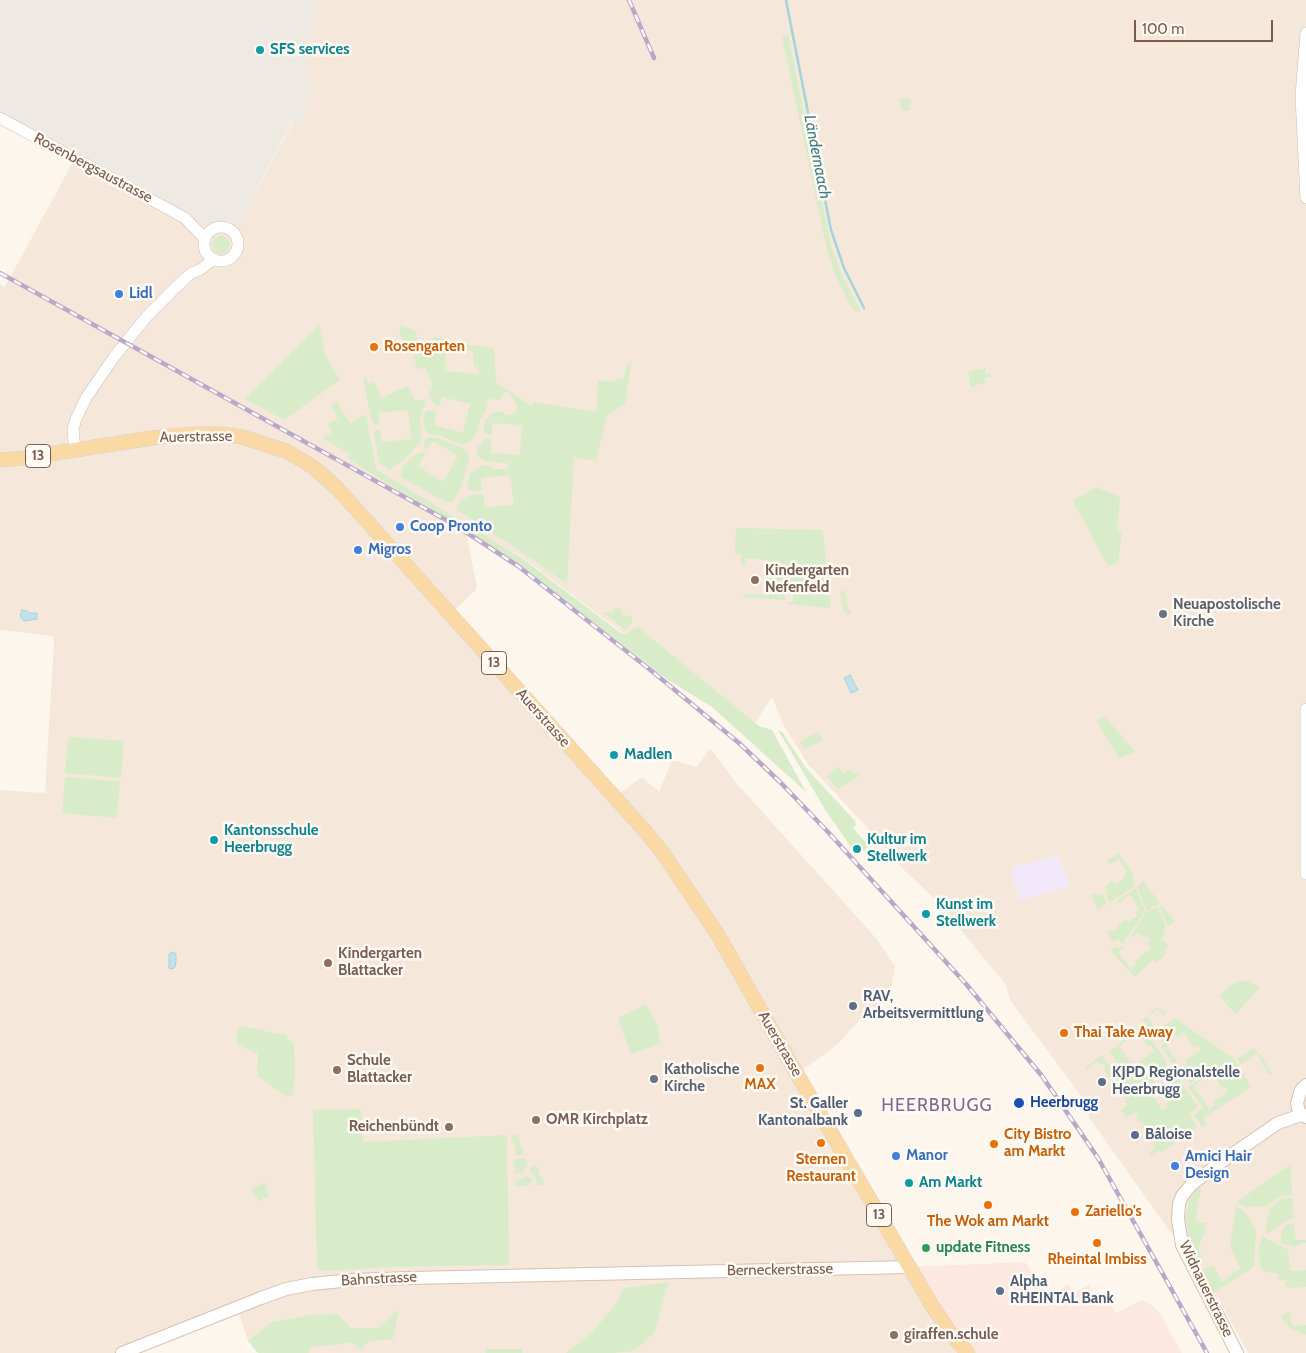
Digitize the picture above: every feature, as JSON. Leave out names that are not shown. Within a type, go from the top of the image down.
[{"type":"main road","name":"Auerstrasse","points":[[0,460],[152,438],[194,434],[220,434],[264,442],[286,451],[312,466],[337,488],[662,852],[718,935],[910,1268]]},
{"type":"main road","points":[[1301,1112],[1301,1090],[1306,1085]]},
{"type":"main road","name":"Widnauerstrasse","points":[[1237,1353],[1182,1245],[1178,1219],[1179,1204],[1182,1196],[1192,1184],[1278,1123],[1301,1112]]},
{"type":"main road","name":"Berneckerstrasse","points":[[649,1273],[910,1268]]},
{"type":"main road","name":"13","points":[[910,1268],[951,1334],[968,1353]]},
{"type":"main road","name":"Bahnstrasse","points":[[122,1353],[286,1289],[312,1284],[402,1278],[649,1273]]},
{"type":"street","points":[[1306,33],[1301,96],[1306,198]]},
{"type":"street","name":"Rosenbergsaustrasse","points":[[0,118],[185,218],[215,228]]},
{"type":"street","name":"Rosenbergsaustrasse","points":[[185,218],[205,244]]},
{"type":"street","points":[[75,450],[74,425],[86,398],[98,378],[148,315],[190,274],[209,232],[215,228],[224,227],[232,231],[236,236],[238,246],[232,257],[220,261],[207,253],[205,244]]},
{"type":"street","points":[[190,274],[201,269],[214,259]]},
{"type":"street","points":[[1306,709],[1306,874]]},
{"type":"shaded area","points":[[0,0],[316,0],[306,54],[309,85],[307,103],[301,125],[292,122],[240,221],[215,228],[185,218],[0,115]]},
{"type":"shaded area","points":[[316,0],[1306,0],[1306,1353],[1248,1353],[1193,1252],[1171,1233],[1088,1116],[1092,1111],[1010,1000],[1006,985],[936,900],[900,866],[877,838],[808,764],[783,724],[772,697],[750,731],[523,558],[465,528],[477,587],[455,610],[620,793],[642,777],[659,792],[672,760],[697,767],[710,748],[738,785],[875,937],[895,966],[892,985],[885,1002],[865,1014],[837,1045],[797,1074],[968,1353],[615,1353],[635,1351],[655,1332],[667,1282],[623,1288],[619,1299],[590,1334],[565,1353],[309,1353],[310,1347],[248,1341],[237,1307],[122,1353],[0,1353],[0,790],[45,793],[54,642],[53,636],[0,630],[0,285],[5,287],[75,158],[185,218],[198,222],[240,221],[293,122],[301,125],[307,103],[309,85],[306,54]]},
{"type":"shaded area","points":[[1059,855],[1069,887],[1019,900],[1011,868]]},
{"type":"shaded area","points":[[1025,1262],[1049,1297],[1068,1284],[1073,1293],[1089,1285],[1096,1297],[1104,1292],[1116,1313],[1142,1300],[1150,1304],[1159,1312],[1182,1353],[968,1353],[910,1267]]},
{"type":"green space","points":[[788,35],[831,245],[843,278],[861,312],[856,312],[851,307],[835,274],[827,250],[782,37]]},
{"type":"green space","points":[[900,99],[911,99],[910,111],[902,110]]},
{"type":"green space","points":[[221,236],[227,239],[230,245],[227,251],[221,254],[215,251],[212,245],[215,239]]},
{"type":"green space","points":[[319,325],[325,355],[340,380],[284,420],[245,399]]},
{"type":"green space","points":[[401,325],[415,330],[418,338],[414,344],[405,347],[399,330]]},
{"type":"green space","points":[[432,338],[446,339],[445,371],[478,374],[478,367],[474,367],[473,351],[465,350],[465,344],[494,348],[496,382],[532,406],[533,402],[596,412],[598,380],[614,382],[617,379],[624,378],[626,366],[628,366],[629,362],[631,364],[625,404],[607,416],[596,461],[574,457],[567,584],[457,510],[457,506],[462,499],[471,495],[483,494],[485,508],[514,504],[510,475],[481,478],[482,491],[469,490],[467,486],[470,474],[483,465],[488,465],[493,469],[508,469],[508,463],[484,461],[477,456],[477,448],[485,439],[491,439],[491,453],[520,455],[522,425],[493,423],[491,436],[483,432],[485,421],[492,413],[500,411],[510,415],[517,410],[517,406],[508,392],[503,393],[500,400],[489,399],[477,432],[468,443],[455,442],[426,432],[423,426],[424,415],[426,411],[434,411],[437,412],[434,425],[463,433],[470,404],[442,397],[438,408],[431,400],[428,392],[432,390],[432,384],[425,367],[418,370],[413,356],[424,349]]},
{"type":"green space","points":[[985,368],[986,374],[991,374],[991,377],[985,377],[985,382],[971,388],[968,372]]},
{"type":"green space","points":[[365,376],[368,383],[374,381],[381,398],[408,386],[415,401],[426,399],[420,419],[422,433],[420,444],[389,470],[379,463],[374,433],[377,429],[380,429],[382,442],[411,439],[408,410],[378,413],[380,425],[374,424],[363,378]]},
{"type":"green space","points":[[337,402],[350,423],[366,414],[376,469],[523,559],[622,634],[627,634],[638,627],[759,726],[772,730],[806,792],[712,707],[668,680],[521,566],[348,459],[350,454],[322,438],[332,432],[327,424],[338,418],[331,406]]},
{"type":"green space","points":[[429,437],[438,438],[462,448],[470,455],[461,487],[453,502],[446,502],[401,477],[402,467],[416,454],[423,452],[425,454],[418,466],[443,482],[458,456],[433,441],[427,450],[424,448],[424,440]]},
{"type":"green space","points":[[1096,487],[1120,497],[1117,531],[1122,532],[1118,562],[1108,566],[1073,501]]},
{"type":"green space","points":[[736,528],[823,530],[831,608],[788,604],[788,602],[793,602],[794,591],[787,590],[789,555],[785,600],[743,597],[743,594],[765,595],[768,560],[746,558],[745,565],[741,565],[741,554],[735,553]]},
{"type":"green space","points":[[840,591],[846,593],[848,609],[851,615],[843,610]]},
{"type":"green space","points":[[621,608],[623,616],[630,615],[633,622],[626,629],[603,612],[614,612],[614,609]]},
{"type":"green space","points":[[1105,717],[1136,752],[1119,758],[1096,720]]},
{"type":"green space","points":[[778,730],[783,733],[806,768],[855,821],[856,825],[853,828],[869,846],[864,851],[856,842],[851,847],[826,811]]},
{"type":"green space","points":[[818,732],[823,740],[805,749],[800,742]]},
{"type":"green space","points":[[68,737],[124,741],[121,778],[65,773]]},
{"type":"green space","points":[[839,766],[843,774],[851,769],[854,774],[858,772],[861,775],[838,789],[827,777]]},
{"type":"green space","points":[[65,777],[120,781],[117,818],[62,813]]},
{"type":"green space","points":[[1118,853],[1132,872],[1135,886],[1109,903],[1105,886],[1113,881],[1116,884],[1124,879],[1123,876],[1127,873],[1119,859],[1109,865],[1107,861]]},
{"type":"green space","points":[[1143,881],[1160,903],[1148,910],[1146,910],[1137,886]]},
{"type":"green space","points":[[1136,888],[1145,911],[1122,944],[1118,939],[1113,942],[1107,932],[1111,929],[1113,932],[1119,928],[1117,925],[1126,919],[1128,922],[1137,916],[1135,912],[1139,909],[1130,895],[1118,903],[1117,901]]},
{"type":"green space","points":[[1096,892],[1098,896],[1102,894],[1104,896],[1107,904],[1098,910],[1091,895]]},
{"type":"green space","points":[[1161,905],[1175,921],[1168,926],[1159,906]]},
{"type":"green space","points":[[1158,907],[1166,927],[1163,930],[1166,933],[1161,939],[1169,946],[1165,950],[1167,952],[1157,963],[1153,960],[1135,977],[1110,950],[1126,945],[1118,952],[1131,969],[1136,964],[1134,962],[1151,948],[1147,943],[1150,940],[1147,936],[1144,938],[1139,933],[1132,938],[1131,936],[1146,912]]},
{"type":"green space","points":[[1239,981],[1246,981],[1260,987],[1236,1014],[1219,996],[1229,986]]},
{"type":"green space","points":[[646,1004],[657,1024],[661,1043],[631,1054],[618,1018]]},
{"type":"green space","points":[[1155,1008],[1158,1008],[1167,1012],[1163,1015],[1158,1009],[1147,1016]]},
{"type":"green space","points":[[1147,1016],[1155,1028],[1160,1029],[1175,1018],[1234,1059],[1251,1087],[1203,1118],[1207,1124],[1202,1127],[1194,1115],[1203,1107],[1188,1087],[1200,1079],[1201,1081],[1194,1086],[1209,1109],[1215,1105],[1213,1102],[1228,1091],[1225,1086],[1222,1088],[1212,1074],[1205,1079],[1202,1075],[1190,1083],[1187,1078],[1184,1080],[1161,1046],[1172,1038],[1173,1040],[1166,1045],[1181,1068],[1187,1064],[1185,1061],[1201,1050],[1197,1045],[1194,1047],[1184,1032],[1177,1037],[1174,1034],[1162,1042],[1159,1037],[1156,1039],[1143,1020]]},
{"type":"green space","points":[[239,1026],[287,1035],[287,1038],[294,1044],[295,1074],[293,1095],[287,1097],[257,1076],[258,1054],[238,1045],[236,1038]]},
{"type":"green space","points":[[1143,1028],[1167,1062],[1165,1064],[1167,1068],[1152,1078],[1154,1082],[1147,1087],[1162,1110],[1168,1107],[1166,1104],[1182,1093],[1179,1087],[1175,1089],[1166,1075],[1158,1080],[1156,1078],[1171,1068],[1198,1107],[1189,1114],[1197,1127],[1161,1152],[1159,1150],[1151,1155],[1149,1152],[1155,1148],[1153,1143],[1155,1141],[1151,1136],[1149,1138],[1142,1128],[1145,1126],[1142,1121],[1139,1123],[1136,1119],[1138,1117],[1135,1112],[1126,1118],[1121,1110],[1128,1105],[1125,1101],[1127,1099],[1123,1094],[1121,1095],[1118,1085],[1115,1086],[1113,1083],[1115,1081],[1104,1070],[1106,1068],[1103,1063],[1100,1064],[1098,1061],[1086,1069],[1085,1067],[1102,1055],[1116,1076],[1123,1072],[1110,1051],[1125,1039],[1126,1041],[1119,1046],[1135,1069],[1140,1066],[1139,1062],[1155,1051],[1151,1046],[1148,1047],[1138,1033],[1129,1037]]},
{"type":"green space","points":[[1254,1048],[1272,1073],[1269,1075],[1257,1053],[1241,1064],[1237,1059]]},
{"type":"green space","points":[[361,1109],[363,1142],[507,1135],[509,1265],[319,1270],[317,1267],[313,1110]]},
{"type":"green space","points":[[515,1134],[519,1137],[520,1145],[523,1149],[523,1153],[520,1156],[516,1154],[515,1146],[511,1139]]},
{"type":"green space","points":[[525,1158],[528,1162],[524,1172],[514,1174],[513,1160]]},
{"type":"green space","points":[[1291,1164],[1292,1195],[1280,1196],[1267,1206],[1246,1207],[1237,1202]]},
{"type":"green space","points":[[533,1165],[538,1167],[540,1175],[544,1179],[542,1186],[537,1185],[535,1177],[530,1171]]},
{"type":"green space","points":[[526,1176],[532,1179],[530,1185],[515,1187],[516,1181]]},
{"type":"green space","points":[[266,1182],[268,1197],[259,1201],[251,1189]]},
{"type":"green space","points":[[1200,1187],[1195,1219],[1199,1220],[1198,1222],[1206,1223],[1198,1248],[1204,1262],[1199,1265],[1189,1240],[1186,1218],[1189,1200]]},
{"type":"green space","points":[[1292,1198],[1294,1218],[1285,1221],[1268,1234],[1265,1232],[1270,1208],[1282,1199]]},
{"type":"green space","points":[[1236,1207],[1244,1211],[1256,1229],[1254,1267],[1213,1293],[1202,1271],[1213,1265],[1222,1282],[1240,1268],[1230,1246]]},
{"type":"green space","points":[[1294,1224],[1296,1240],[1306,1240],[1306,1243],[1299,1244],[1296,1247],[1281,1243],[1282,1230],[1286,1225]]},
{"type":"green space","points":[[1262,1236],[1288,1250],[1290,1271],[1306,1270],[1306,1287],[1290,1288],[1285,1286],[1287,1279],[1279,1281],[1278,1274],[1264,1271],[1261,1268],[1258,1251]]},
{"type":"green space","points":[[668,1282],[655,1332],[635,1351],[565,1353],[590,1334],[619,1299],[623,1288]]},
{"type":"green space","points":[[399,1309],[393,1339],[368,1342],[361,1350],[352,1343],[311,1347],[309,1353],[258,1353],[248,1341],[272,1322],[309,1315],[337,1314],[351,1328],[378,1328]]},
{"type":"green space","points":[[1288,1311],[1292,1326],[1306,1325],[1306,1335],[1293,1330],[1280,1317]]},
{"type":"green space","points":[[485,1349],[522,1349],[522,1353],[486,1353]]},
{"type":"water","points":[[22,610],[29,613],[37,613],[37,619],[24,621],[20,616]]},
{"type":"water","points":[[850,675],[858,690],[851,693],[844,678]]},
{"type":"water","points":[[173,952],[176,954],[176,962],[175,967],[172,969],[169,968],[169,954]]},
{"type":"waterway","name":"Ländernaach","points":[[786,0],[831,230],[844,268],[864,308]]},
{"type":"railway","points":[[629,0],[654,58]]},
{"type":"railway","points":[[0,273],[455,525],[518,566],[653,672],[739,743],[828,832],[966,984],[1042,1076],[1098,1158],[1207,1353]]},
{"type":"place","name":"SFS services","points":[[260,50]]},
{"type":"place","name":"Lidl","points":[[119,294]]},
{"type":"place","name":"Rosengarten","points":[[374,347]]},
{"type":"place","name":"Coop Pronto","points":[[400,527]]},
{"type":"place","name":"Migros","points":[[358,550]]},
{"type":"place","name":"Kindergarten Nefenfeld","points":[[755,580]]},
{"type":"place","name":"Neuapostolische Kirche","points":[[1163,614]]},
{"type":"place","name":"Madlen","points":[[614,755]]},
{"type":"place","name":"Kantonsschule Heerbrugg","points":[[214,840]]},
{"type":"place","name":"Kultur im Stellwerk","points":[[857,849]]},
{"type":"place","name":"Kunst im Stellwerk","points":[[926,914]]},
{"type":"place","name":"Kindergarten Blattacker","points":[[328,963]]},
{"type":"place","name":"RAV, Arbeitsvermittlung","points":[[853,1006]]},
{"type":"place","name":"Thai Take Away","points":[[1064,1033]]},
{"type":"place","name":"MAX","points":[[760,1068]]},
{"type":"place","name":"Schule Blattacker","points":[[337,1070]]},
{"type":"place","name":"Katholische Kirche","points":[[654,1079]]},
{"type":"place","name":"KJPD Regionalstelle Heerbrugg","points":[[1102,1082]]},
{"type":"place","name":"Heerbrugg","points":[[1019,1103]]},
{"type":"place","name":"St. Galler Kantonalbank","points":[[858,1113]]},
{"type":"place","name":"OMR Kirchplatz","points":[[536,1120]]},
{"type":"place","name":"Reichenbündt","points":[[449,1127]]},
{"type":"place","name":"Bâloise","points":[[1135,1135]]},
{"type":"place","name":"Sternen Restaurant","points":[[821,1143]]},
{"type":"place","name":"City Bistro am Markt","points":[[994,1144]]},
{"type":"place","name":"Manor","points":[[896,1156]]},
{"type":"place","name":"Amici Hair Design","points":[[1175,1166]]},
{"type":"place","name":"Am Markt","points":[[909,1183]]},
{"type":"place","name":"The Wok am Markt","points":[[988,1205]]},
{"type":"place","name":"Zariello's","points":[[1075,1212]]},
{"type":"place","name":"Rheintal Imbiss","points":[[1097,1243]]},
{"type":"place","name":"update Fitness","points":[[926,1248]]},
{"type":"place","name":"Alpha RHEINTAL Bank","points":[[1000,1291]]},
{"type":"place","name":"giraffen.schule","points":[[894,1335]]},
{"type":"district","name":"HEERBRUGG","points":[[937,1106]]}]
